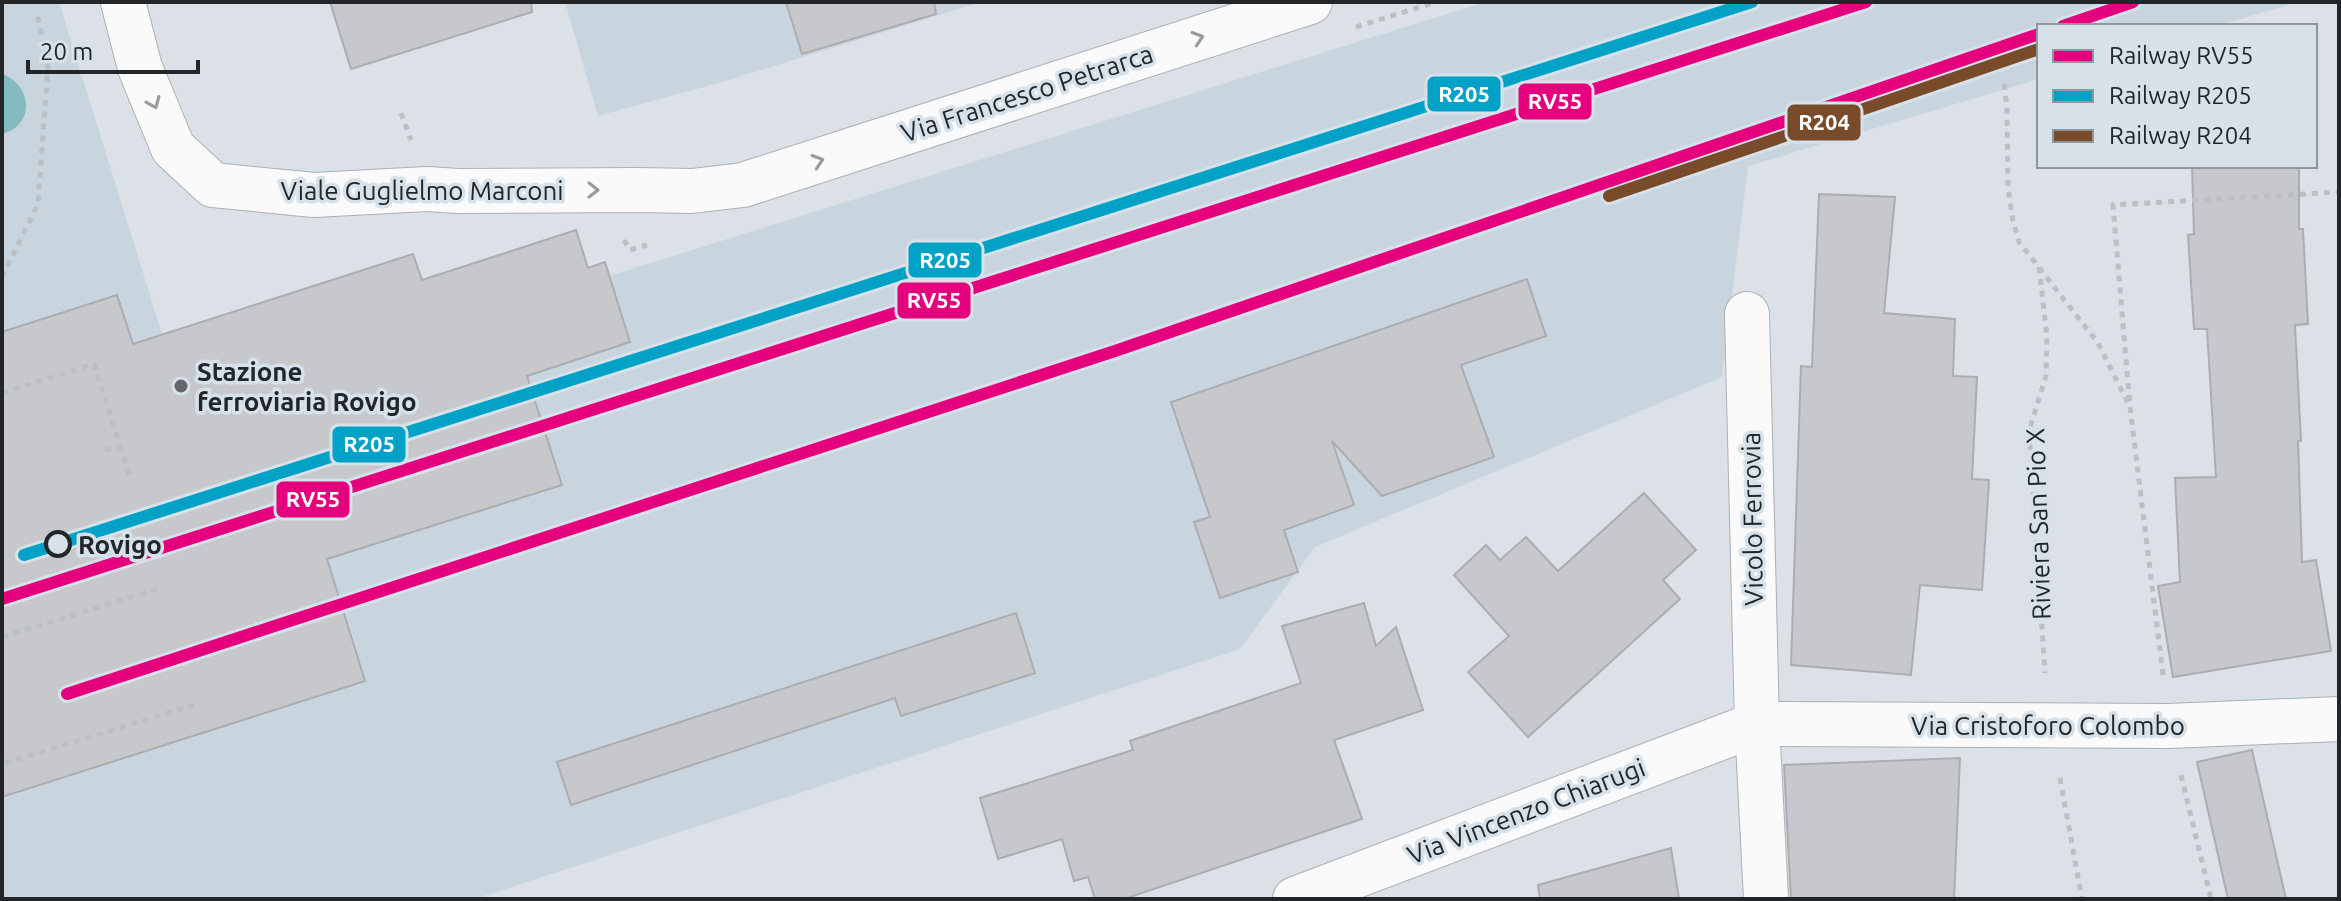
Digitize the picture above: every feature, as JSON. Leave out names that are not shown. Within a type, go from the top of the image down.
[{"type":"street","name":"Viale Guglielmo Marconi","points":[[123,2],[140,68],[173,148],[213,185],[314,195],[427,189],[692,191],[743,185]]},
{"type":"street","name":"Via Francesco Petrarca","points":[[743,185],[1310,2]]},
{"type":"street","name":"Vicolo Ferrovia","points":[[1747,314],[1757,724],[1766,899]]},
{"type":"street","name":"Via Cristoforo Colombo","points":[[1757,724],[2169,726],[2339,719]]},
{"type":"street","name":"Via Vincenzo Chiarugi","points":[[1295,899],[1757,724]]},
{"type":"path","points":[[2,277],[38,204],[48,67],[37,13]]},
{"type":"path","name":"Riviera San Pio X","points":[[2004,84],[2008,188],[2019,242],[2098,343],[2130,407]]},
{"type":"path","points":[[2164,678],[2130,407],[2113,205],[2339,192]]},
{"type":"path","name":"Riviera San Pio X","points":[[2039,267],[2047,337],[2046,376],[2029,431],[2046,686]]},
{"type":"path","points":[[2,393],[94,364],[131,481]]},
{"type":"path","points":[[100,452],[120,446]]},
{"type":"path","points":[[2,637],[158,589]]},
{"type":"path","points":[[5,763],[194,705]]},
{"type":"path","points":[[2169,726],[2211,899]]},
{"type":"path","points":[[2058,767],[2082,899]]},
{"type":"shaded area","points":[[2,2],[59,2],[162,334],[413,254],[422,280],[576,230],[588,268],[609,276],[1485,2],[2298,2],[2224,24],[2037,24],[2037,80],[1748,166],[1722,377],[1315,547],[1240,649],[475,899],[2,899]]},
{"type":"shaded area","points":[[565,2],[981,2],[722,82],[598,116]]},
{"type":"water","points":[[2,74],[17,83],[26,106],[21,121],[2,134]]},
{"type":"building","points":[[330,2],[531,2],[532,12],[351,69]]},
{"type":"building","points":[[786,2],[934,2],[936,14],[802,54]]},
{"type":"building","points":[[2192,168],[2299,168],[2299,229],[2303,229],[2308,324],[2295,325],[2301,441],[2298,441],[2302,562],[2316,560],[2331,651],[2173,677],[2158,586],[2180,582],[2175,478],[2216,477],[2207,329],[2194,329],[2188,235],[2194,234]]},
{"type":"building","points":[[1819,194],[1895,197],[1884,313],[1955,319],[1953,376],[1977,377],[1972,479],[1989,480],[1982,590],[1920,585],[1911,675],[1791,665],[1801,366],[1812,367]]},
{"type":"building","points":[[576,230],[588,268],[605,262],[630,342],[527,376],[562,485],[327,559],[365,681],[2,797],[2,332],[117,295],[133,344],[413,254],[422,280]]},
{"type":"building","points":[[1527,279],[1546,336],[1461,365],[1494,457],[1382,496],[1332,441],[1354,505],[1284,530],[1298,572],[1220,598],[1194,522],[1210,517],[1171,402]]},
{"type":"building","points":[[1644,493],[1696,550],[1663,580],[1680,599],[1528,737],[1468,672],[1509,636],[1454,575],[1486,545],[1500,560],[1526,537],[1558,571]]},
{"type":"building","points":[[1364,603],[1376,646],[1396,627],[1423,710],[1334,740],[1362,819],[1124,899],[1095,899],[1088,877],[1074,881],[1062,839],[998,859],[980,798],[1133,750],[1130,741],[1301,683],[1282,626]]},
{"type":"building","points":[[1016,613],[1035,673],[901,716],[895,698],[571,805],[557,762]]},
{"type":"building","points":[[2252,750],[2286,899],[2228,899],[2197,762]]},
{"type":"building","points":[[1960,758],[1954,899],[1791,899],[1784,765]]},
{"type":"building","points":[[1671,848],[1679,899],[1540,899],[1538,885]]},
{"type":"rail line","name":"R205","points":[[24,555],[1752,2]]},
{"type":"rail line","name":"RV55","points":[[2,599],[1866,2]]},
{"type":"rail line","name":"RV55","points":[[2069,24],[2133,2]]},
{"type":"rail line","name":"RV55","points":[[67,694],[1115,351],[2037,35]]},
{"type":"rail line","name":"R204","points":[[1609,196],[2037,50]]},
{"type":"place","name":"Stazione ferroviaria Rovigo","points":[[181,386]]},
{"type":"place","name":"Rovigo","points":[[58,544]]}]
